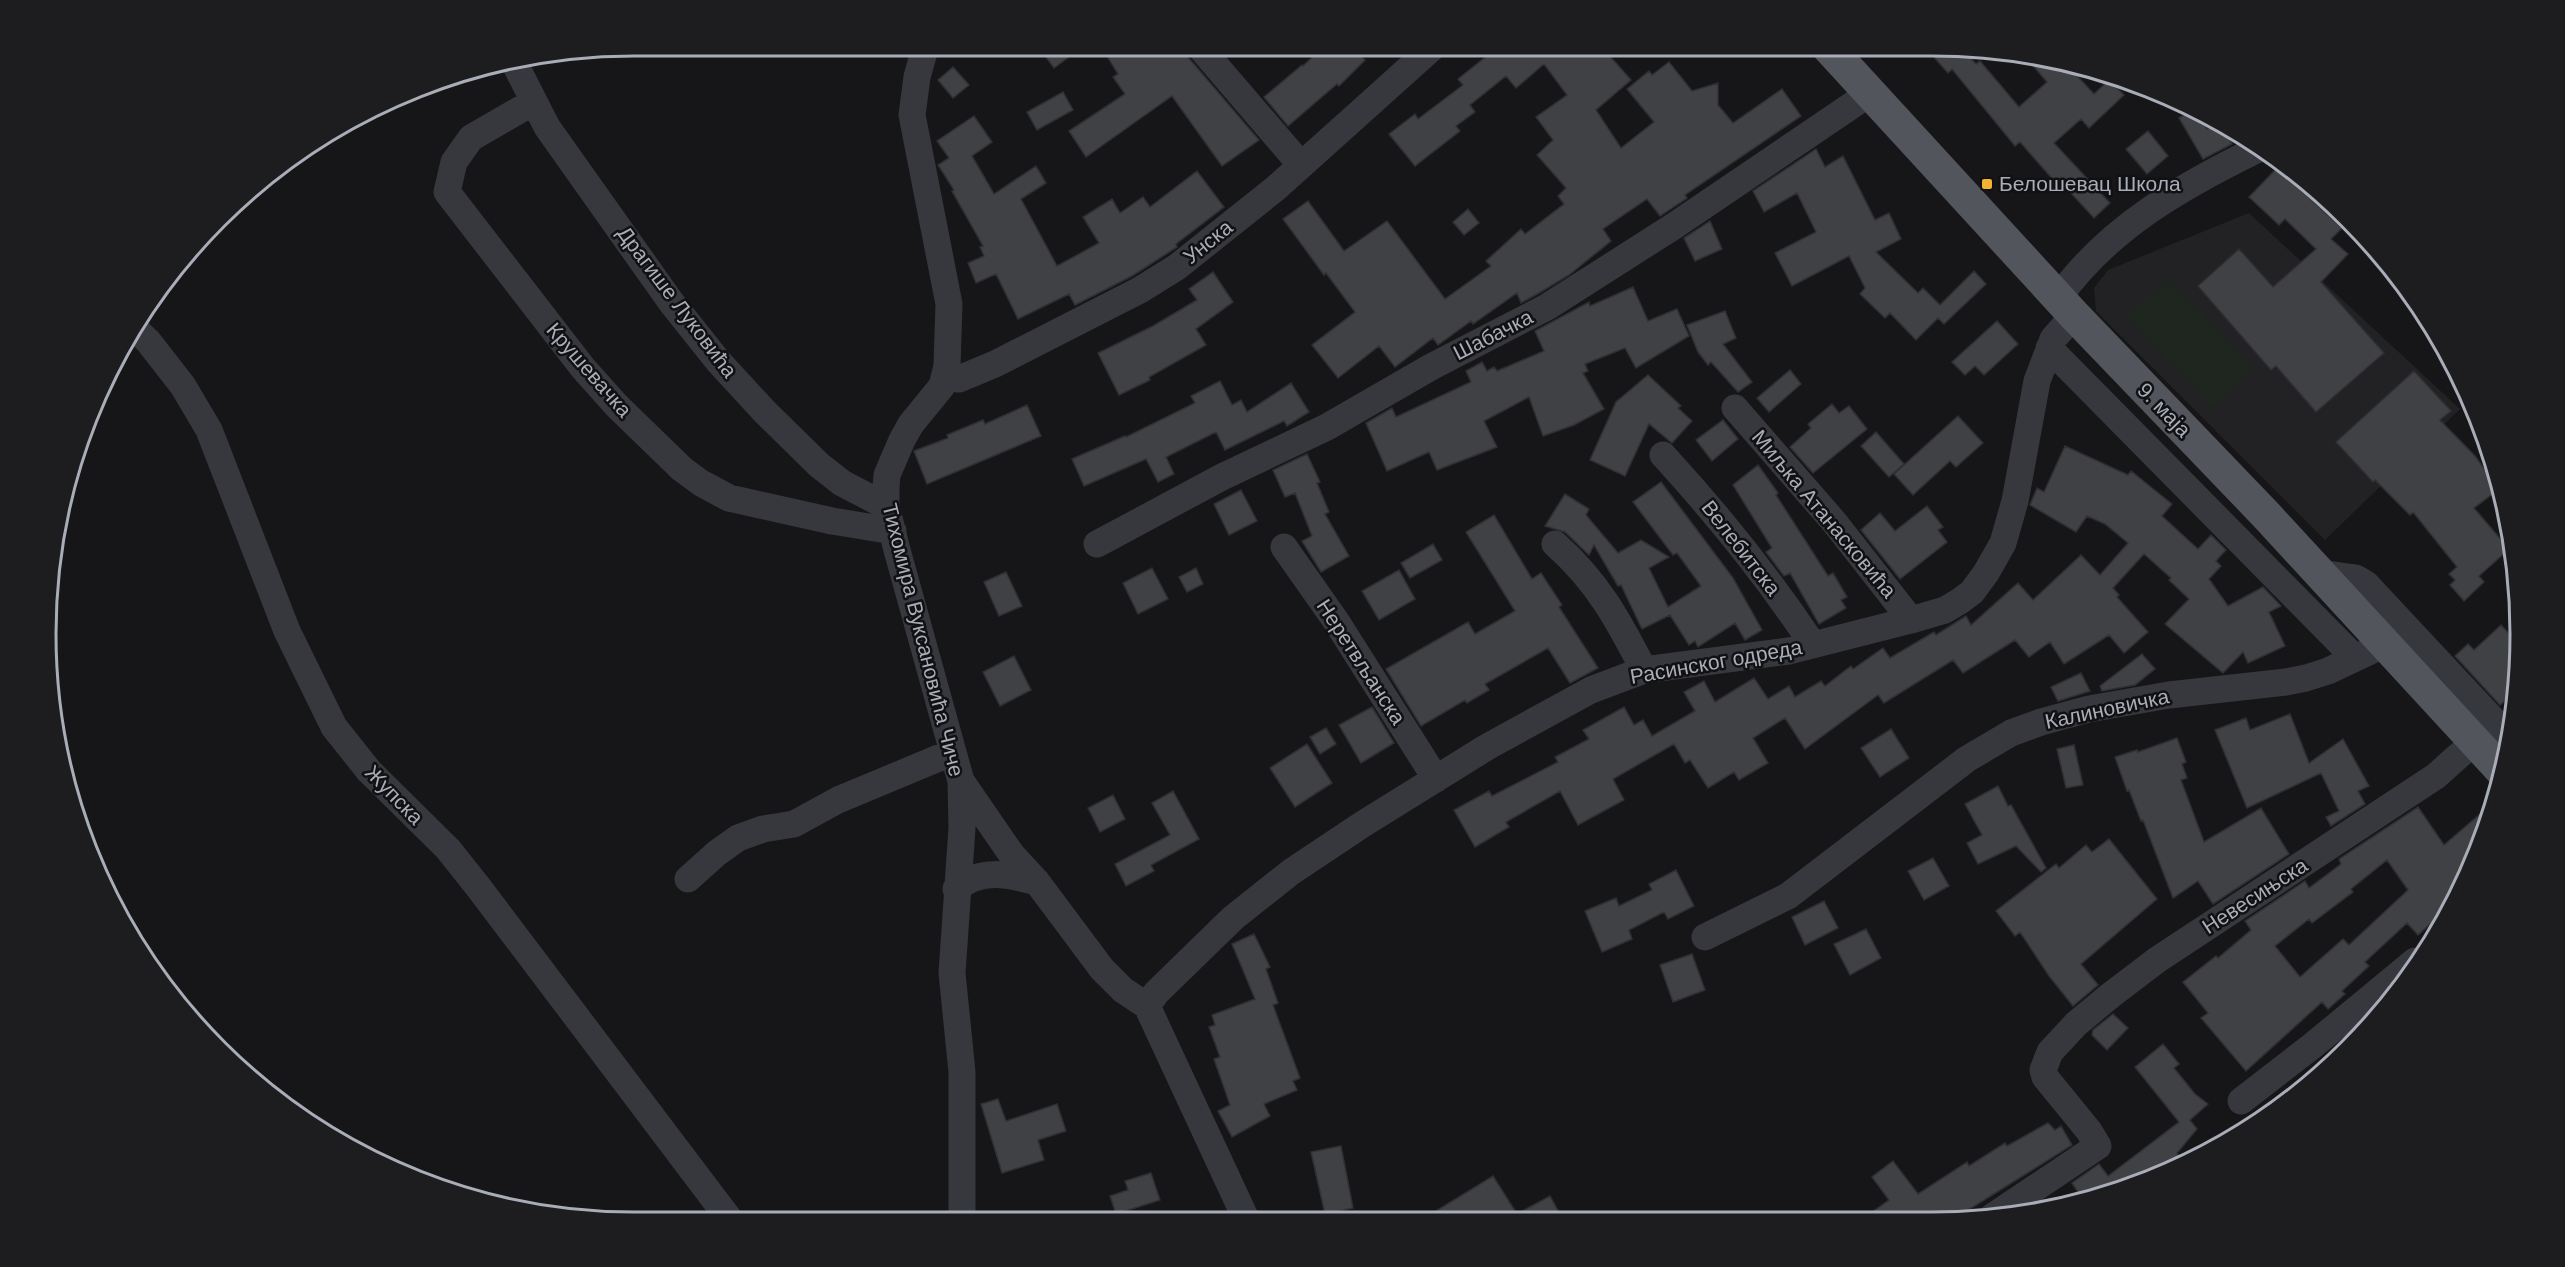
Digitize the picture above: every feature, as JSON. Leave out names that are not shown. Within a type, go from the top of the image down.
[{"type":"main road","name":"9. маја","points":[[1836,56],[2066,307],[2319,573],[2494,763]]},
{"type":"street","name":"Тихомира Вуксановића Чиче","points":[[923,56],[915,87],[912,115],[949,304],[950,327],[945,378],[937,394],[911,424],[887,475],[890,518],[961,781],[962,828],[952,973],[962,1072],[962,1212]]},
{"type":"street","points":[[1208,56],[1301,165]]},
{"type":"street","name":"Унска","points":[[945,378],[958,379],[995,364],[1140,290],[1177,267],[1301,165],[1423,56]]},
{"type":"street","name":"Драгише Луковића","points":[[517,68],[547,127],[671,302],[718,360],[765,412],[819,465],[890,518]]},
{"type":"street","name":"Шабачка","points":[[1097,544],[1222,477],[1327,427],[1431,367],[1547,307],[1674,226],[1870,93]]},
{"type":"street","name":"Крушевачка","points":[[533,102],[471,138],[454,162],[447,192],[583,368],[616,406],[682,469],[714,492],[729,498],[800,514],[890,518]]},
{"type":"street","name":"Расинског одреда","points":[[1147,1006],[1156,993],[1213,937],[1265,892],[1330,846],[1487,747],[1591,690],[1644,670],[1789,651],[1911,620],[1945,610],[1972,592],[2003,543],[2015,501],[2032,401],[2049,348],[2083,267],[2139,215],[2196,180],[2252,152]]},
{"type":"street","name":"Жупска","points":[[139,334],[183,386],[209,430],[287,631],[334,727],[369,771],[447,849],[479,888],[724,1212]]},
{"type":"street","points":[[2049,348],[2355,658]]},
{"type":"street","name":"Миљка Атанасковића","points":[[1735,408],[1835,523],[1911,620]]},
{"type":"street","name":"Велебитска","points":[[1663,455],[1721,520],[1789,609],[1813,645]]},
{"type":"street","points":[[1555,544],[1587,575],[1599,591],[1644,670]]},
{"type":"street","name":"Неретвљанска","points":[[1284,547],[1336,621],[1436,779]]},
{"type":"street","points":[[2319,573],[2356,578],[2366,584],[2501,729]]},
{"type":"street","name":"Калиновичка","points":[[1705,937],[1788,896],[1968,759],[2011,733],[2089,709],[2169,695],[2286,682],[2328,671],[2385,644]]},
{"type":"street","name":"Невесињска","points":[[2007,1207],[2098,1146],[2089,1131],[2045,1077],[2045,1061],[2050,1052],[2076,1024],[2157,960],[2436,776],[2475,741]]},
{"type":"street","points":[[688,879],[738,838],[763,829],[794,824],[838,800],[953,752]]},
{"type":"street","points":[[961,781],[1012,855],[1037,882],[1102,969],[1123,990],[1147,1006],[1243,1212]]},
{"type":"street","points":[[956,889],[968,878],[987,875],[1013,876],[1037,882]]},
{"type":"street","points":[[2241,1101],[2396,976]]},
{"type":"shaded area","points":[[2249,213],[2460,409],[2325,540],[2096,311],[2094,288],[2108,270]]},
{"type":"shaded area","points":[[2169,277],[2254,369],[2211,408],[2126,316]]},
{"type":"building","points":[[1045,56],[1070,56],[1054,68]]},
{"type":"building","points":[[1107,56],[1187,56],[1259,140],[1222,166],[1172,96],[1086,157],[1069,131],[1125,94],[1113,77],[1118,74]]},
{"type":"building","points":[[1314,56],[1361,56],[1365,60],[1339,86],[1337,84],[1288,126],[1264,97]]},
{"type":"building","points":[[1487,56],[1610,56],[1631,80],[1596,110],[1621,148],[1654,122],[1627,89],[1649,71],[1652,75],[1669,62],[1692,91],[1718,83],[1718,105],[1733,123],[1782,89],[1801,116],[1685,195],[1687,198],[1660,216],[1647,199],[1603,229],[1611,241],[1569,275],[1539,293],[1521,303],[1517,293],[1473,324],[1471,321],[1438,345],[1433,338],[1395,367],[1379,346],[1338,378],[1312,345],[1355,312],[1326,273],[1324,275],[1283,219],[1308,201],[1344,251],[1387,221],[1445,299],[1491,266],[1486,261],[1521,229],[1525,234],[1564,204],[1558,196],[1566,188],[1537,155],[1553,140],[1536,117],[1567,95],[1544,64],[1516,88],[1506,76],[1470,105],[1475,112],[1456,126],[1460,131],[1415,166],[1389,134],[1415,114],[1418,119],[1463,85],[1458,79]]},
{"type":"building","points":[[1933,56],[1970,57],[1976,64],[1980,61],[2019,107],[2047,82],[2032,65],[2075,74],[2094,94],[2106,83],[2114,85],[2124,95],[2089,128],[2081,119],[2054,143],[2110,203],[2094,218],[2058,179],[2055,182],[2020,142],[2015,146],[1952,69],[1948,73]]},
{"type":"building","points":[[953,67],[969,85],[953,98],[938,80]]},
{"type":"building","points":[[1063,92],[1073,110],[1037,130],[1027,112]]},
{"type":"building","points":[[2187,115],[2204,125],[2207,129],[2210,128],[2228,138],[2232,144],[2203,159],[2179,118]]},
{"type":"building","points":[[974,116],[992,142],[972,156],[994,194],[1036,166],[1046,183],[1021,199],[1057,266],[1099,243],[1083,217],[1112,199],[1120,213],[1143,197],[1150,207],[1197,171],[1224,207],[1176,244],[1177,247],[1132,276],[1075,305],[1069,294],[1018,319],[996,274],[976,283],[968,263],[984,256],[980,247],[983,246],[952,191],[954,190],[938,165],[949,158],[937,141]]},
{"type":"building","points":[[2148,131],[2168,156],[2147,174],[2126,149]]},
{"type":"building","points":[[1816,149],[1825,167],[1843,156],[1875,220],[1889,213],[1901,239],[1876,252],[1918,293],[1923,288],[1940,305],[1974,271],[1986,284],[1944,324],[1938,318],[1916,340],[1890,313],[1885,318],[1860,294],[1865,288],[1849,256],[1792,286],[1775,253],[1816,232],[1797,193],[1764,212],[1753,191]]},
{"type":"building","points":[[2276,170],[2342,228],[2331,239],[2348,254],[2321,282],[2384,353],[2316,412],[2276,366],[2271,370],[2198,286],[2239,249],[2273,287],[2316,249],[2285,219],[2279,225],[2249,197]]},
{"type":"building","points":[[1468,209],[1479,223],[1464,235],[1453,222]]},
{"type":"building","points":[[1710,221],[1722,249],[1695,261],[1684,238]]},
{"type":"building","points":[[1213,272],[1233,302],[1196,329],[1206,345],[1149,377],[1150,380],[1119,395],[1098,353],[1153,326],[1197,300],[1189,289]]},
{"type":"building","points":[[1633,287],[1648,321],[1677,309],[1689,336],[1636,368],[1625,348],[1585,364],[1588,371],[1583,373],[1604,409],[1574,425],[1543,436],[1529,397],[1484,421],[1497,447],[1437,470],[1429,452],[1387,471],[1366,423],[1392,408],[1396,417],[1471,382],[1466,371],[1482,362],[1487,371],[1494,367],[1497,371],[1544,351],[1535,331],[1589,302],[1590,306]]},
{"type":"building","points":[[1725,311],[1736,338],[1723,344],[1752,382],[1738,392],[1711,362],[1708,365],[1698,352],[1687,325]]},
{"type":"building","points":[[1997,321],[2018,344],[1984,375],[1975,366],[1965,375],[1952,362]]},
{"type":"building","points":[[1790,370],[1801,384],[1769,412],[1757,398]]},
{"type":"building","points":[[2414,371],[2451,411],[2440,420],[2475,456],[2486,471],[2492,494],[2474,508],[2502,540],[2504,553],[2479,576],[2484,582],[2464,601],[2450,585],[2455,580],[2449,574],[2457,567],[2413,512],[2410,515],[2375,480],[2373,482],[2336,442]]},
{"type":"building","points":[[1648,375],[1681,406],[1678,408],[1692,421],[1672,443],[1649,424],[1625,476],[1590,460],[1616,402]]},
{"type":"building","points":[[1220,381],[1232,405],[1241,400],[1247,412],[1291,383],[1309,412],[1287,426],[1284,421],[1225,450],[1216,432],[1166,457],[1174,474],[1158,482],[1146,459],[1084,486],[1072,459],[1126,437],[1195,403],[1191,396]]},
{"type":"building","points":[[1832,404],[1839,413],[1849,406],[1867,429],[1813,473],[1790,447],[1811,428],[1808,424]]},
{"type":"building","points":[[1027,405],[1041,436],[927,484],[914,451],[948,438],[947,435],[983,420],[985,424]]},
{"type":"building","points":[[1958,416],[1983,443],[1956,467],[1950,461],[1913,495],[1894,474]]},
{"type":"building","points":[[1723,420],[1738,439],[1712,461],[1696,440]]},
{"type":"building","points":[[1876,432],[1904,464],[1889,477],[1861,446]]},
{"type":"building","points":[[2065,446],[2128,475],[2131,471],[2172,504],[2162,516],[2198,549],[2211,535],[2226,550],[2216,561],[2221,566],[2209,579],[2228,606],[2263,587],[2281,606],[2269,612],[2285,646],[2248,663],[2243,652],[2223,673],[2165,624],[2189,599],[2169,580],[2171,578],[2144,554],[2113,588],[2119,595],[2117,597],[2148,632],[2124,653],[2109,635],[2064,664],[2050,642],[2029,657],[2015,640],[1963,673],[1953,660],[1884,703],[1878,695],[1805,749],[1785,718],[1753,738],[1768,763],[1739,780],[1734,772],[1708,788],[1690,760],[1685,763],[1674,744],[1613,779],[1624,800],[1578,825],[1560,791],[1506,822],[1509,827],[1475,847],[1454,810],[1489,791],[1492,796],[1558,762],[1555,757],[1589,739],[1583,730],[1624,707],[1634,725],[1643,720],[1652,736],[1695,711],[1684,692],[1704,681],[1715,702],[1754,678],[1768,699],[1789,686],[1795,697],[1821,681],[1825,686],[1851,666],[1853,669],[1883,648],[1890,658],[1934,632],[1936,635],[1966,616],[1971,625],[2018,583],[2033,600],[2081,555],[2100,575],[2128,543],[2105,524],[2087,516],[2076,532],[2030,505],[2037,488],[2044,492]]},
{"type":"building","points":[[1307,454],[1320,482],[1317,483],[1329,512],[1325,514],[1349,556],[1321,572],[1302,541],[1312,536],[1295,493],[1285,497],[1273,470]]},
{"type":"building","points":[[1758,465],[1778,493],[1776,495],[1828,576],[1833,573],[1847,597],[1841,600],[1846,608],[1819,624],[1790,573],[1784,576],[1766,552],[1772,548],[1733,485]]},
{"type":"building","points":[[1661,482],[1733,578],[1762,630],[1745,640],[1735,623],[1698,647],[1695,641],[1689,645],[1670,615],[1642,629],[1621,585],[1618,586],[1594,545],[1589,555],[1565,532],[1545,526],[1565,494],[1589,509],[1586,515],[1618,553],[1641,540],[1669,557],[1649,568],[1668,607],[1701,586],[1677,553],[1673,555],[1633,502]]},
{"type":"building","points":[[1241,490],[1257,521],[1229,535],[1214,504]]},
{"type":"building","points":[[1927,506],[1943,527],[1938,530],[1947,542],[1900,579],[1861,530],[1880,513],[1895,531]]},
{"type":"building","points":[[1494,515],[1532,579],[1541,573],[1562,605],[1559,607],[1598,668],[1570,683],[1548,648],[1485,684],[1489,690],[1467,703],[1465,700],[1421,726],[1386,669],[1468,622],[1475,634],[1515,611],[1466,532]]},
{"type":"building","points":[[1433,544],[1442,560],[1410,578],[1401,563]]},
{"type":"building","points":[[1152,568],[1168,599],[1138,614],[1123,583]]},
{"type":"building","points":[[1196,568],[1203,584],[1187,592],[1179,577]]},
{"type":"building","points":[[1399,570],[1415,599],[1379,620],[1362,591]]},
{"type":"building","points":[[1006,572],[1022,606],[999,616],[984,582]]},
{"type":"building","points":[[2501,625],[2510,635],[2506,700],[2500,705],[2455,656],[2468,644],[2474,650]]},
{"type":"building","points":[[2142,654],[2155,669],[2135,685],[2102,691],[2100,686]]},
{"type":"building","points":[[1014,656],[1031,690],[1000,706],[983,672]]},
{"type":"building","points":[[2081,673],[2090,691],[2058,701],[2051,687]]},
{"type":"building","points":[[1372,707],[1394,743],[1361,763],[1339,725]]},
{"type":"building","points":[[2290,714],[2309,763],[2343,739],[2369,786],[2358,791],[2365,804],[2331,826],[2326,817],[2339,811],[2321,773],[2247,808],[2215,730],[2246,718],[2250,730]]},
{"type":"building","points":[[1326,728],[1336,744],[1320,754],[1310,737]]},
{"type":"building","points":[[1891,729],[1909,758],[1880,777],[1861,748]]},
{"type":"building","points":[[2177,738],[2186,762],[2182,764],[2187,778],[2181,780],[2204,842],[2261,808],[2289,854],[2213,904],[2198,881],[2173,898],[2143,820],[2141,821],[2129,790],[2127,791],[2115,757],[2137,750],[2138,752]]},
{"type":"building","points":[[1307,744],[1332,783],[1295,807],[1270,768]]},
{"type":"building","points":[[2074,745],[2083,785],[2066,788],[2057,749]]},
{"type":"building","points":[[1998,786],[2046,868],[2041,872],[2016,846],[1978,864],[1967,843],[1982,835],[1965,804]]},
{"type":"building","points":[[1173,791],[1199,839],[1151,865],[1154,871],[1126,886],[1115,864],[1170,835],[1152,803]]},
{"type":"building","points":[[1113,795],[1125,819],[1100,832],[1088,808]]},
{"type":"building","points":[[2418,807],[2444,845],[2481,813],[2466,855],[2432,922],[2418,935],[2407,923],[2365,962],[2369,966],[2342,991],[2345,994],[2328,1009],[2322,1002],[2246,1071],[2201,1018],[2208,1013],[2183,982],[2216,956],[2218,958],[2251,930],[2245,921],[2305,881],[2309,888],[2341,864],[2339,859]],"holes":[[[2387,860],[2408,890],[2349,945],[2343,939],[2300,977],[2275,946],[2309,919],[2312,923],[2353,892],[2351,889]]]},
{"type":"building","points":[[2109,839],[2157,899],[2081,964],[2098,985],[2073,1006],[2049,976],[2020,932],[2015,936],[1996,911],[2056,864],[2059,868],[2086,845],[2092,852]]},
{"type":"building","points":[[1933,858],[1949,886],[1924,900],[1908,871]]},
{"type":"building","points":[[1676,870],[1694,906],[1668,919],[1664,912],[1629,930],[1632,939],[1602,952],[1585,911],[1616,898],[1619,906],[1652,890],[1649,884]]},
{"type":"building","points":[[1824,901],[1838,928],[1805,945],[1792,917]]},
{"type":"building","points":[[1866,929],[1881,958],[1850,975],[1834,944]]},
{"type":"building","points":[[1254,934],[1270,967],[1266,969],[1278,1003],[1273,1005],[1300,1078],[1293,1081],[1297,1090],[1264,1104],[1270,1116],[1232,1137],[1218,1111],[1230,1105],[1214,1059],[1220,1057],[1209,1027],[1215,1025],[1212,1015],[1255,999],[1232,944]]},
{"type":"building","points":[[1692,954],[1705,990],[1673,1002],[1660,965]]},
{"type":"building","points":[[2113,1014],[2128,1028],[2107,1050],[2092,1035],[2093,1030]]},
{"type":"building","points":[[2163,1044],[2179,1064],[2174,1068],[2195,1094],[2208,1104],[2190,1120],[2197,1129],[2177,1153],[2179,1156],[2153,1168],[2078,1193],[2072,1183],[2099,1164],[2108,1176],[2179,1122],[2135,1067]]},
{"type":"building","points":[[998,1099],[1006,1121],[1057,1104],[1066,1131],[1038,1140],[1044,1160],[1002,1173],[981,1104]]},
{"type":"building","points":[[2048,1123],[2055,1130],[2061,1126],[2072,1145],[1968,1210],[1872,1212],[1889,1200],[1872,1177],[1893,1161],[1918,1194],[1967,1162],[1969,1166],[2005,1143],[2007,1146]]},
{"type":"building","points":[[1341,1146],[1353,1208],[1325,1212],[1311,1152]]},
{"type":"building","points":[[1151,1173],[1160,1200],[1122,1212],[1115,1212],[1110,1196],[1128,1190],[1125,1181]]},
{"type":"building","points":[[1493,1176],[1516,1212],[1434,1212]]},
{"type":"building","points":[[1550,1196],[1559,1212],[1521,1212]]},
{"type":"place","name":"Белошевац Школа","points":[[1987,184]]}]
